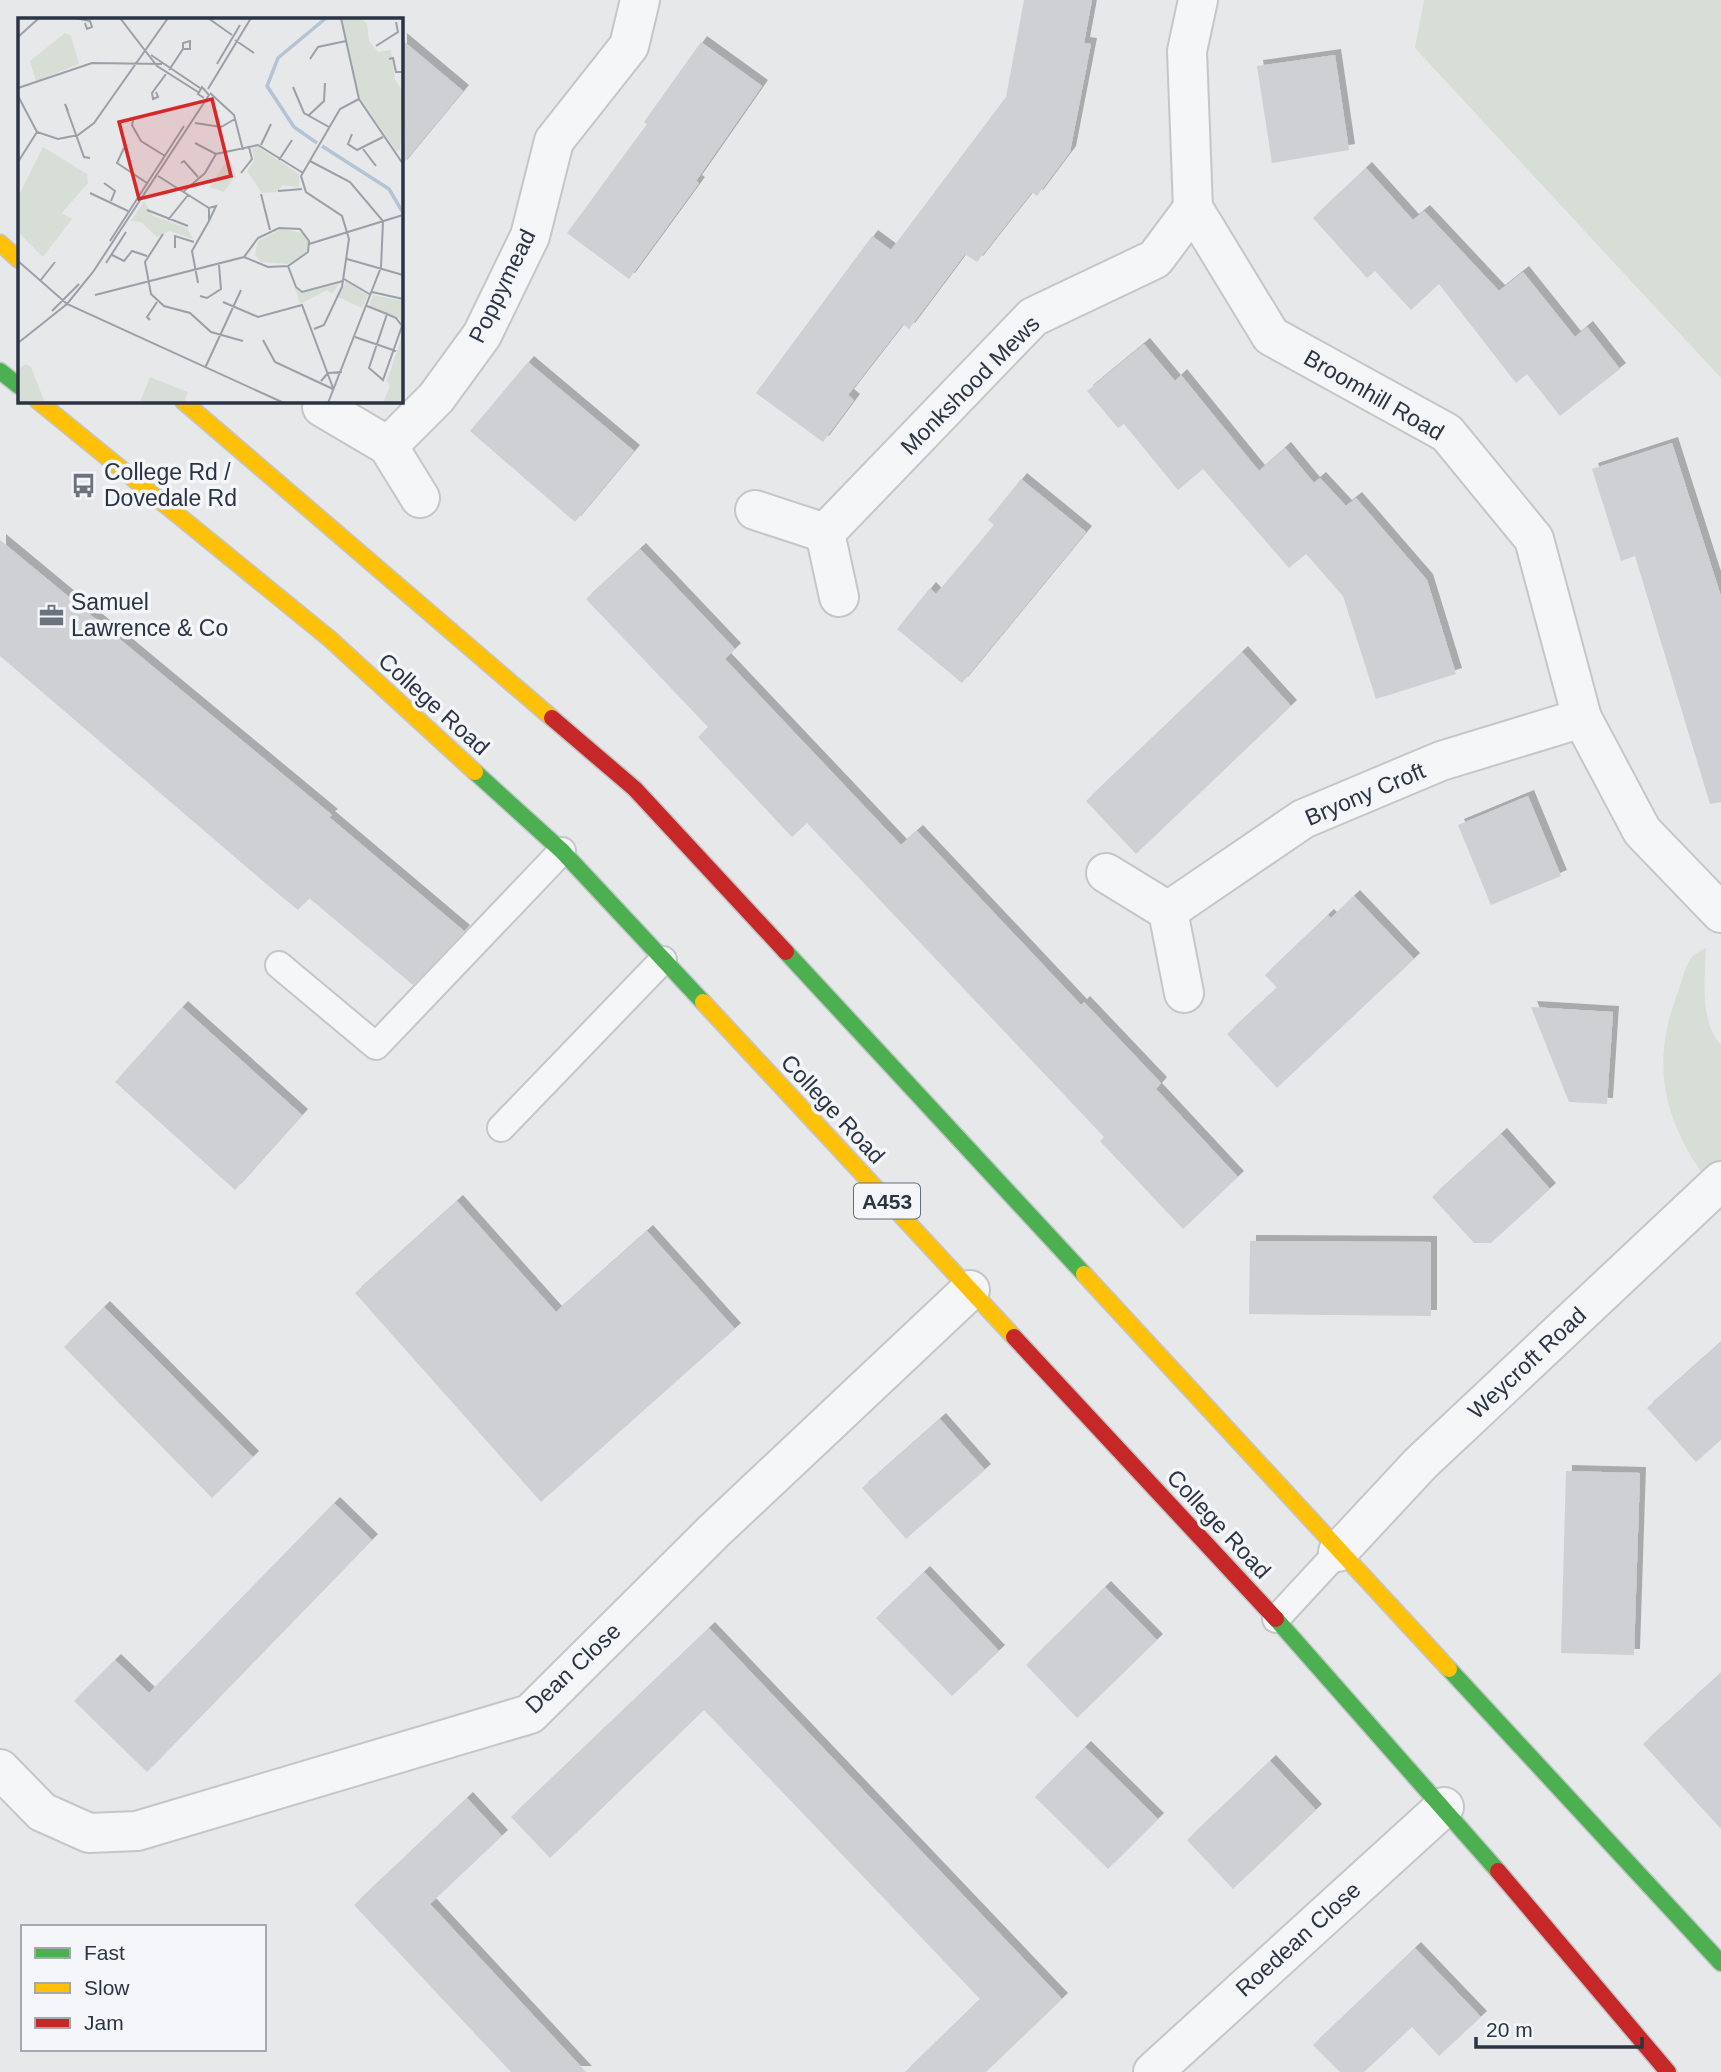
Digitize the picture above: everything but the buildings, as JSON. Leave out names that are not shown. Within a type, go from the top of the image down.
[{"type":"main road","points":[[0,243],[18,259]]},
{"type":"main road","points":[[0,371],[18,385]]},
{"type":"main road","name":"College Road","points":[[39,402],[330,639],[562,851],[1276,1619],[1444,1807],[1668,2072]]},
{"type":"main road","points":[[184,402],[635,789],[1721,1964]]},
{"type":"street","name":"Poppymead","points":[[388,446],[436,398],[482,335],[530,236],[554,141],[629,46],[640,0]]},
{"type":"street","points":[[1192,208],[1188,51],[1198,0]]},
{"type":"street","name":"Monkshood Mews","points":[[825,533],[1033,317],[1155,259],[1192,208]]},
{"type":"street","name":"Broomhill Road","points":[[1192,208],[1271,336],[1447,433],[1534,539],[1583,718],[1642,831],[1721,913]]},
{"type":"street","points":[[322,407],[388,446],[420,498]]},
{"type":"street","points":[[755,510],[825,533],[839,597]]},
{"type":"street","name":"Bryony Croft","points":[[1168,911],[1303,819],[1441,761],[1583,718]]},
{"type":"street","points":[[1106,873],[1168,911],[1184,993]]},
{"type":"street","name":"Weycroft Road","points":[[1338,1552],[1421,1462],[1721,1181]]},
{"type":"street","name":"Dean Close","points":[[0,1769],[42,1812],[89,1833],[137,1831],[530,1714],[714,1531],[970,1290]]},
{"type":"street","name":"Roedean Close","points":[[1153,2072],[1444,1807]]},
{"type":"lane","points":[[279,965],[376,1046],[562,851]]},
{"type":"lane","points":[[500,1128],[663,960]]},
{"type":"lane","points":[[1276,1619],[1338,1552]]},
{"type":"shaded area","points":[[1424,0],[1721,0],[1721,378],[1415,48]]},
{"type":"shaded area","points":[[1706,948],[1706,1012],[1714,1035],[1721,1045],[1721,1160],[1704,1176],[1678,1132],[1665,1088],[1663,1065],[1670,1018],[1686,969],[1693,956]]},
{"type":"traffic: fast","points":[[0,371],[18,385]]},
{"type":"traffic: fast","points":[[475,772],[562,851],[703,1002]]},
{"type":"traffic: fast","points":[[786,952],[1084,1274]]},
{"type":"traffic: fast","points":[[1276,1619],[1498,1871]]},
{"type":"traffic: fast","points":[[1449,1669],[1721,1963]]},
{"type":"traffic: slow","points":[[0,243],[18,259]]},
{"type":"traffic: slow","points":[[39,402],[330,639],[475,772]]},
{"type":"traffic: slow","points":[[184,402],[552,718]]},
{"type":"traffic: slow","points":[[703,1002],[1014,1337]]},
{"type":"traffic: slow","points":[[1084,1274],[1449,1669]]},
{"type":"traffic: jam","points":[[552,718],[635,789],[786,952]]},
{"type":"traffic: jam","points":[[1014,1337],[1276,1619]]},
{"type":"traffic: jam","points":[[1498,1871],[1668,2072]]},
{"type":"place","name":"College Rd / Dovedale Rd","points":[[84,485]]},
{"type":"place","name":"Samuel Lawrence & Co","points":[[51,615]]}]
